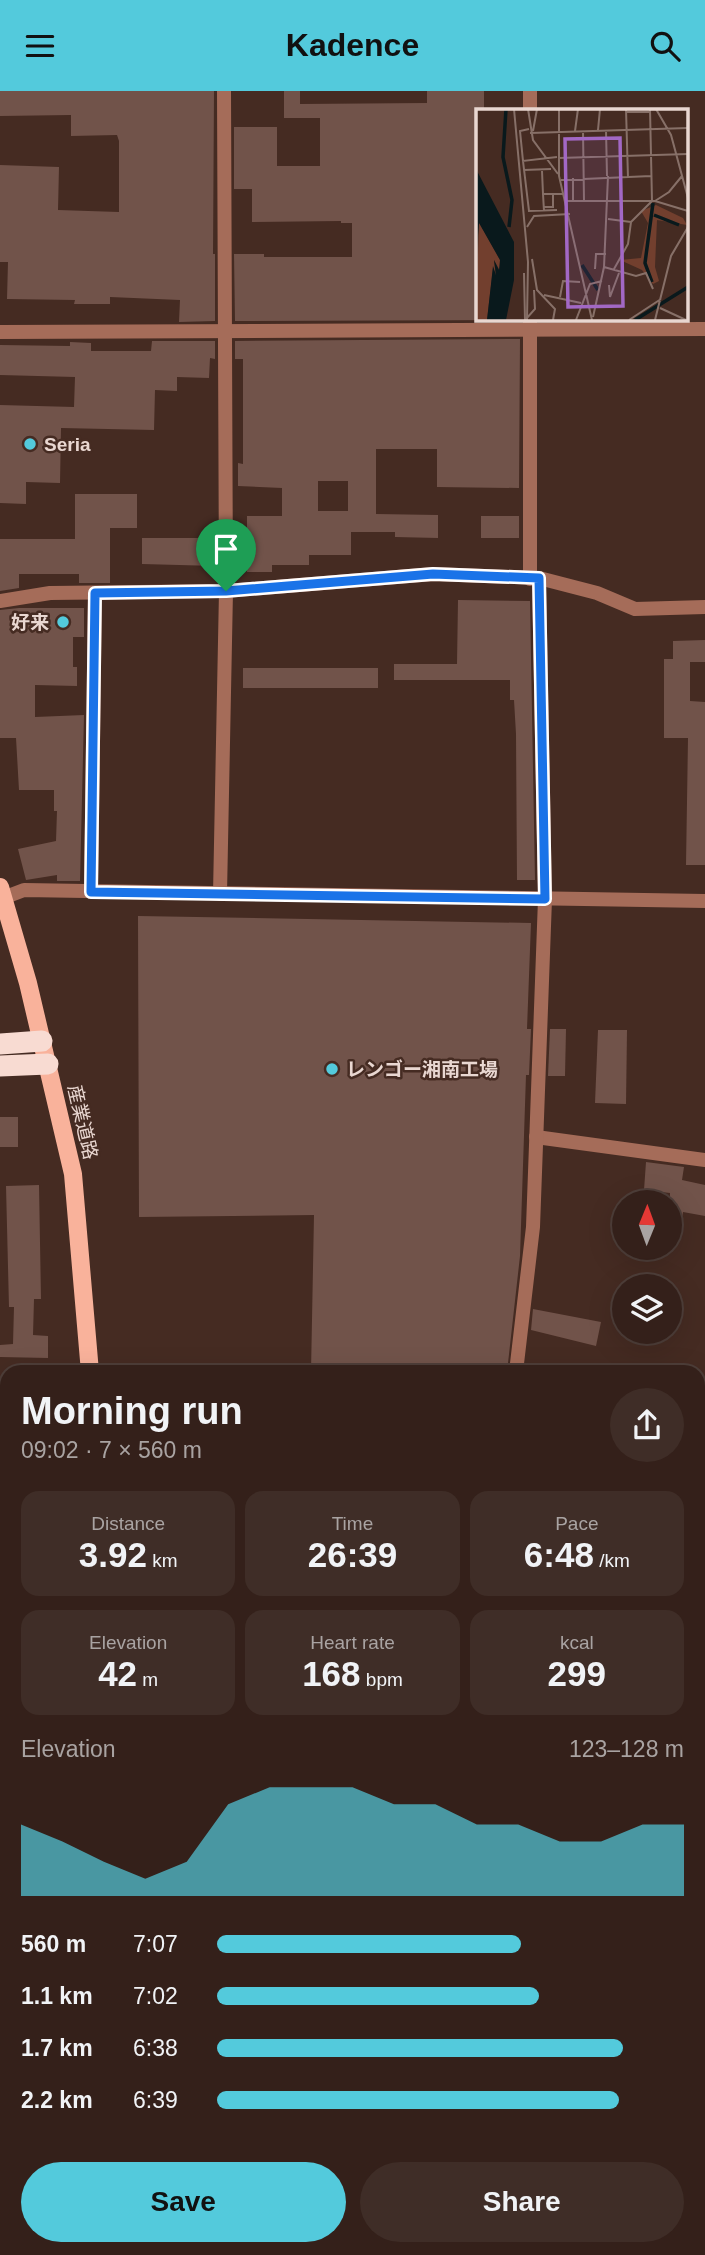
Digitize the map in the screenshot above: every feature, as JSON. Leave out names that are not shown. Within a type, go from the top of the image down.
[{"type":"highway","points":[[0,1044],[42,1041]]},
{"type":"highway","points":[[0,1066],[48,1063]]},
{"type":"main road","name":"産業道路","points":[[2,892],[29,983],[73,1174],[89,1365]]},
{"type":"street","points":[[220,894],[226,591],[224,91]]},
{"type":"street","points":[[530,91],[530,109]]},
{"type":"street","points":[[517,1365],[533,1227],[545,899],[530,324]]},
{"type":"street","points":[[0,333],[226,332],[530,324],[705,329]]},
{"type":"street","points":[[0,601],[50,593],[226,591],[433,574],[535,578],[597,593],[635,609],[705,607]]},
{"type":"street","points":[[91,892],[95,593]]},
{"type":"street","points":[[2,892],[24,890],[705,901]]},
{"type":"street","points":[[536,1137],[705,1160]]},
{"type":"building","points":[[0,91],[214,91],[215,321],[179,322],[180,300],[110,297],[110,304],[74,304],[75,300],[7,299],[8,262],[0,262],[0,165],[59,167],[58,210],[119,212],[119,141],[117,135],[71,136],[71,115],[0,116]]},
{"type":"building","points":[[284,91],[300,91],[300,104],[427,103],[427,91],[484,91],[484,109],[476,109],[476,320],[520,320],[235,321],[234,254],[264,254],[264,257],[352,257],[352,223],[252,222],[252,189],[234,189],[234,127],[277,127],[277,166],[320,166],[320,118],[284,118]]},
{"type":"building","points":[[520,339],[519,488],[437,487],[437,449],[376,449],[376,514],[438,515],[438,538],[395,537],[395,532],[351,532],[351,555],[309,555],[309,565],[272,565],[272,572],[247,572],[247,566],[236,566],[235,538],[247,538],[247,516],[282,516],[282,488],[238,486],[238,463],[243,464],[243,359],[235,359],[235,341]],"holes":[[[318,481],[348,481],[348,511],[318,511]]]},
{"type":"building","points":[[152,341],[215,341],[215,359],[210,358],[209,378],[177,377],[177,391],[155,390],[154,430],[61,428],[60,483],[26,482],[26,504],[0,503],[0,405],[74,407],[75,377],[0,375],[0,345],[70,346],[70,342],[91,343],[91,351],[151,351]]},
{"type":"building","points":[[75,494],[137,494],[137,528],[110,528],[110,583],[79,583],[79,574],[19,574],[19,588],[0,591],[0,539],[75,539]]},
{"type":"building","points":[[481,516],[519,516],[519,538],[481,538]]},
{"type":"building","points":[[142,538],[216,538],[216,566],[142,564]]},
{"type":"building","points":[[458,600],[530,601],[535,880],[517,880],[516,734],[514,700],[510,700],[510,680],[394,680],[394,664],[457,664]]},
{"type":"building","points":[[84,608],[84,637],[73,637],[73,667],[77,667],[77,686],[35,685],[35,717],[84,715],[80,881],[57,881],[57,875],[26,880],[18,849],[56,841],[57,811],[54,811],[54,790],[19,790],[16,738],[0,738],[0,610]]},
{"type":"building","points":[[705,640],[705,662],[690,662],[690,701],[705,702],[705,865],[686,865],[688,738],[664,738],[664,659],[673,659],[673,641]]},
{"type":"building","points":[[243,668],[378,668],[378,688],[243,688]]},
{"type":"building","name":"レンゴー湘南工場","points":[[138,916],[531,923],[527,1029],[531,1029],[529,1075],[526,1075],[520,1256],[508,1365],[311,1365],[314,1215],[139,1217]]},
{"type":"building","points":[[550,1029],[566,1029],[565,1076],[548,1076]]},
{"type":"building","points":[[598,1030],[627,1030],[626,1104],[595,1103]]},
{"type":"building","points":[[0,1117],[18,1117],[18,1147],[0,1147]]},
{"type":"building","points":[[646,1162],[684,1167],[682,1180],[705,1185],[705,1216],[683,1212],[682,1219],[682,1190],[644,1190]]},
{"type":"building","points":[[39,1185],[41,1299],[34,1299],[33,1335],[48,1336],[48,1358],[0,1357],[0,1345],[13,1344],[14,1307],[9,1307],[6,1186]]},
{"type":"building","points":[[533,1309],[601,1322],[596,1346],[531,1330]]},
{"type":"place","name":"Seria","points":[[30,444]]},
{"type":"place","name":"好来","points":[[63,622]]},
{"type":"place","name":"レンゴー湘南工場","points":[[332,1069]]},
{"type":"route","points":[[433,574],[539,578],[545,899],[91,892],[95,593],[226,591],[433,574]]}]
